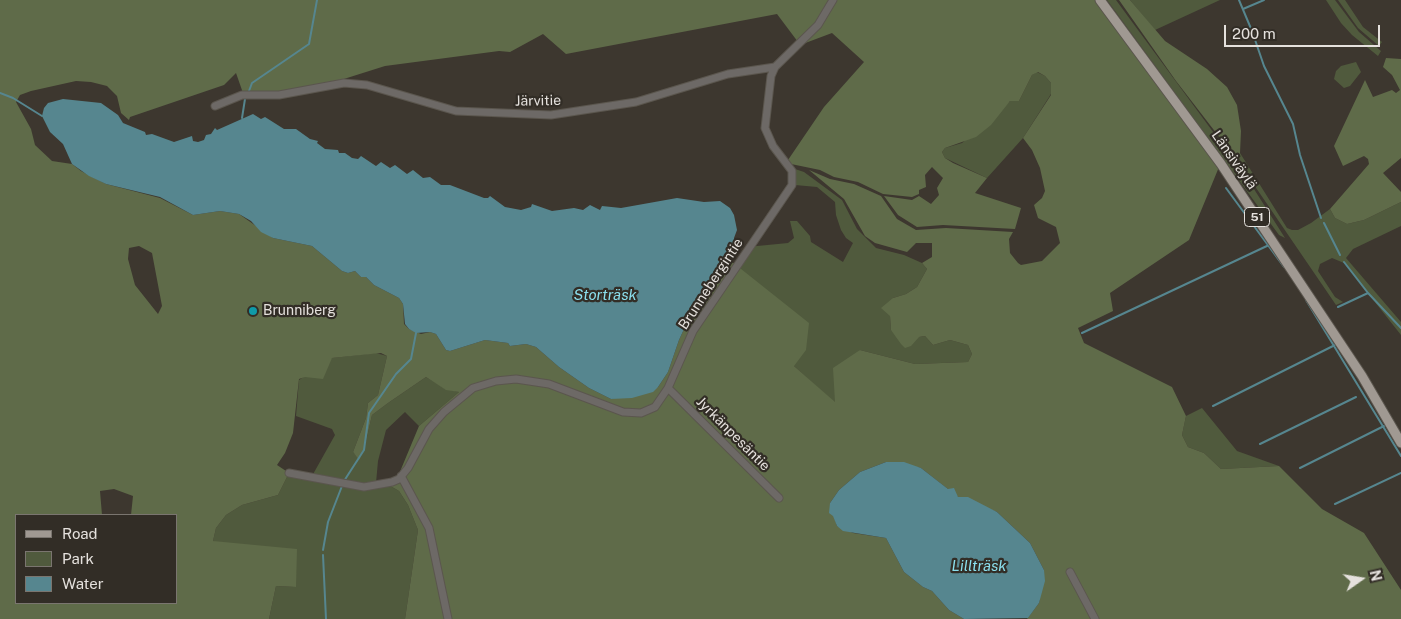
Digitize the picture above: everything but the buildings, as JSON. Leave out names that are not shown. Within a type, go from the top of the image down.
[{"type":"main road","name":"Länsiväylä","points":[[1100,0],[1221,164],[1362,376],[1401,443]]},
{"type":"street","points":[[775,67],[818,25],[833,0]]},
{"type":"street","name":"Järvitie","points":[[214,106],[242,95],[267,96],[344,83],[367,85],[456,111],[551,115],[636,102],[728,74],[775,67]]},
{"type":"street","name":"Brunnebergintie","points":[[402,476],[429,429],[462,395],[477,386],[507,380],[532,380],[549,384],[623,412],[635,413],[655,407],[668,388],[693,331],[794,182],[790,166],[773,146],[765,128],[769,84],[775,67]]},
{"type":"street","name":"Jyrkänpesäntie","points":[[668,388],[779,498]]},
{"type":"street","points":[[289,473],[364,487],[387,484],[402,476],[429,528],[448,619]]},
{"type":"street","points":[[1070,572],[1095,619]]},
{"type":"green space","points":[[0,0],[832,0],[826,11],[798,42],[777,14],[566,54],[543,34],[510,52],[499,51],[385,66],[328,84],[284,93],[243,93],[236,73],[224,85],[130,117],[129,120],[121,113],[117,96],[107,86],[91,82],[76,81],[31,91],[20,95],[16,102],[31,129],[35,145],[52,161],[72,164],[106,184],[160,198],[193,215],[220,211],[239,214],[273,238],[312,246],[342,271],[348,273],[355,271],[361,277],[366,277],[374,285],[399,298],[403,304],[404,324],[409,329],[421,334],[430,332],[436,334],[446,350],[450,351],[485,340],[508,343],[510,346],[526,344],[536,347],[559,367],[589,388],[611,399],[658,387],[668,372],[679,340],[696,303],[713,279],[731,261],[809,323],[806,350],[794,366],[835,402],[833,368],[860,350],[915,364],[968,362],[972,354],[968,345],[950,340],[933,345],[925,336],[919,337],[911,346],[905,348],[901,344],[891,330],[890,316],[881,308],[893,298],[906,294],[917,287],[927,269],[922,263],[932,257],[932,243],[916,243],[907,252],[875,243],[865,236],[844,199],[809,170],[830,179],[854,184],[881,196],[897,219],[916,230],[946,228],[1013,232],[1009,239],[1010,253],[1018,263],[1021,265],[1042,261],[1060,243],[1056,227],[1038,218],[1034,205],[1042,198],[1045,191],[1040,168],[1032,150],[1023,138],[1051,95],[1051,83],[1038,72],[1032,75],[1019,101],[1010,101],[991,125],[976,137],[945,148],[942,152],[945,158],[953,163],[987,178],[975,193],[1021,208],[1015,229],[943,225],[917,227],[898,215],[884,196],[912,200],[919,196],[931,204],[939,195],[937,188],[943,178],[932,167],[925,175],[926,187],[919,190],[919,194],[912,197],[883,194],[858,182],[834,177],[820,170],[791,164],[788,160],[824,107],[864,62],[832,33],[800,45],[822,24],[835,0],[1096,0],[1219,167],[1189,240],[1110,293],[1113,311],[1078,328],[1084,343],[1172,387],[1186,416],[1182,435],[1188,447],[1204,453],[1221,469],[1279,466],[1322,509],[1364,533],[1401,590],[1401,619],[1027,619],[1039,603],[1044,570],[1030,543],[997,512],[958,497],[921,468],[886,462],[860,472],[839,490],[830,503],[837,526],[853,533],[886,538],[904,572],[923,587],[932,591],[949,610],[964,619],[405,619],[418,530],[408,505],[399,491],[387,484],[392,482],[399,474],[419,426],[459,392],[446,390],[426,377],[372,415],[364,450],[359,460],[353,452],[366,418],[368,403],[378,395],[387,356],[381,353],[332,358],[323,379],[305,377],[299,379],[293,433],[285,453],[277,465],[289,473],[278,495],[242,505],[226,515],[216,528],[213,541],[297,549],[296,587],[276,586],[269,619],[0,619]],"holes":[[[139,246],[152,253],[162,306],[158,314],[135,285],[128,259],[129,248]]]},
{"type":"green space","points":[[1107,0],[1116,0],[1247,178],[1285,238],[1279,235]]},
{"type":"green space","points":[[1119,0],[1130,0],[1165,41],[1207,69],[1227,87],[1237,105],[1241,131],[1240,153],[1237,160],[1176,81]]},
{"type":"green space","points":[[1130,0],[1220,0],[1155,30]]},
{"type":"green space","points":[[1326,0],[1335,0],[1359,32],[1381,51],[1378,56],[1352,35],[1341,23]]},
{"type":"green space","points":[[1338,0],[1345,0],[1363,27],[1382,42],[1379,46],[1358,28]]},
{"type":"green space","points":[[1386,58],[1401,59],[1401,158],[1383,173],[1401,192],[1401,202],[1364,220],[1347,224],[1335,218],[1330,209],[1369,164],[1368,159],[1364,156],[1343,166],[1334,146],[1365,80],[1373,97],[1392,90],[1396,93],[1400,90],[1392,75],[1383,67]]},
{"type":"green space","points":[[1356,62],[1361,72],[1350,86],[1344,88],[1334,79],[1336,71],[1341,66]]},
{"type":"green space","points":[[1037,72],[1045,76],[1051,83],[1051,94],[1023,138],[987,178],[945,158],[942,152],[945,148],[962,143],[1010,101],[1019,101],[1032,75]]},
{"type":"green space","points":[[1240,153],[1287,228],[1292,230],[1298,230],[1311,223],[1330,209],[1335,218],[1347,224],[1364,220],[1401,202],[1401,226],[1353,249],[1346,258],[1401,322],[1401,335],[1344,263],[1332,258],[1320,264],[1318,271],[1335,297],[1343,302],[1336,305],[1237,160]]},
{"type":"green space","points":[[792,168],[804,172],[842,200],[857,229],[876,248],[904,255],[922,263],[927,269],[917,287],[906,294],[893,298],[890,316],[891,330],[919,337],[925,336],[933,345],[950,340],[968,345],[972,354],[968,362],[915,364],[860,350],[835,403],[794,366],[735,263],[747,247],[788,243],[794,238],[790,221],[797,221],[810,236],[811,242],[843,262],[853,243],[846,238],[841,230],[836,215],[835,202],[817,187],[795,185]]},
{"type":"green space","points":[[376,353],[387,356],[378,395],[368,403],[366,418],[353,452],[359,459],[364,450],[372,415],[426,377],[446,389],[459,392],[419,426],[405,412],[386,430],[378,461],[376,483],[387,484],[399,491],[408,505],[418,530],[405,619],[269,619],[276,586],[296,587],[213,541],[216,528],[226,515],[242,505],[278,495],[289,473],[312,476],[335,435],[332,429],[296,416],[299,380],[332,358]]},
{"type":"green space","points":[[1202,408],[1237,451],[1279,466],[1221,469],[1204,453],[1188,447],[1182,435],[1186,416]]},
{"type":"water","name":"Storträsk","points":[[63,99],[101,103],[118,115],[123,123],[145,132],[146,135],[152,134],[174,142],[192,136],[193,141],[204,140],[206,135],[211,134],[215,128],[217,130],[253,114],[261,119],[265,117],[284,129],[296,129],[310,139],[318,141],[317,143],[325,149],[338,150],[339,153],[345,153],[352,158],[358,159],[361,156],[376,166],[381,162],[390,168],[395,165],[407,174],[413,170],[423,178],[430,177],[441,185],[450,185],[484,198],[490,196],[505,207],[521,210],[531,207],[532,204],[552,211],[574,208],[583,210],[590,205],[600,210],[602,206],[621,208],[677,198],[704,202],[720,201],[730,208],[734,215],[737,230],[734,238],[735,248],[731,261],[713,279],[696,303],[679,340],[668,372],[658,387],[653,392],[632,398],[611,399],[589,388],[559,367],[536,347],[526,344],[510,346],[508,343],[485,340],[450,351],[446,350],[436,334],[430,332],[416,333],[409,329],[405,324],[403,304],[399,298],[374,285],[366,277],[361,277],[355,271],[348,273],[342,271],[312,246],[273,238],[261,232],[251,221],[239,214],[220,211],[193,215],[160,197],[106,184],[89,176],[72,164],[63,144],[50,132],[42,116],[44,108],[48,103]]},
{"type":"water","name":"Lillträsk","points":[[886,462],[904,462],[921,468],[948,489],[954,488],[958,497],[968,497],[997,512],[1030,543],[1044,570],[1045,581],[1039,603],[1028,618],[964,619],[949,610],[932,591],[923,587],[904,572],[886,538],[843,531],[837,526],[833,516],[829,513],[830,503],[839,490],[860,472]]},
{"type":"waterway","points":[[249,91],[252,83],[309,44],[317,0]]},
{"type":"waterway","points":[[1239,0],[1264,66],[1293,124],[1300,155],[1321,218]]},
{"type":"waterway","points":[[1243,9],[1264,0]]},
{"type":"waterway","points":[[0,93],[13,98],[42,116]]},
{"type":"waterway","points":[[242,118],[245,99]]},
{"type":"waterway","points":[[1226,188],[1284,267]]},
{"type":"waterway","points":[[1324,223],[1340,255]]},
{"type":"waterway","points":[[1082,333],[1269,245]]},
{"type":"waterway","points":[[1344,262],[1368,293],[1401,328]]},
{"type":"waterway","points":[[1338,307],[1368,293]]},
{"type":"waterway","points":[[1306,300],[1401,456]]},
{"type":"waterway","points":[[344,481],[364,450],[369,413],[396,374],[411,359],[416,333]]},
{"type":"waterway","points":[[1213,406],[1335,345]]},
{"type":"waterway","points":[[1260,444],[1356,397]]},
{"type":"waterway","points":[[1300,468],[1384,426]]},
{"type":"waterway","points":[[1335,504],[1401,473]]},
{"type":"waterway","points":[[323,550],[328,522],[342,486]]},
{"type":"waterway","points":[[323,555],[326,619]]},
{"type":"place","name":"Brunniberg","points":[[253,311]]}]
